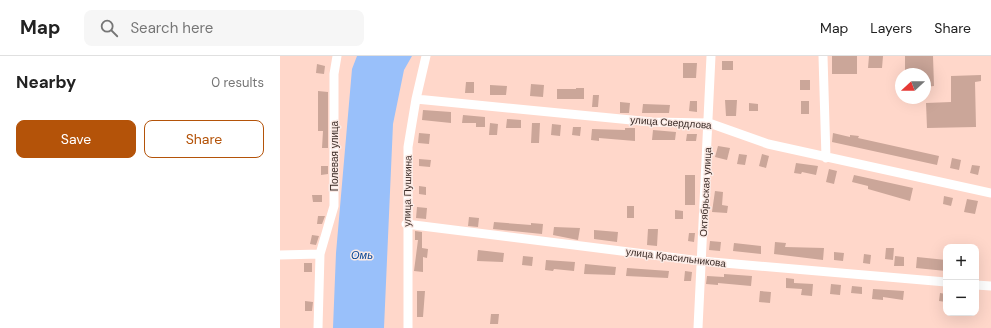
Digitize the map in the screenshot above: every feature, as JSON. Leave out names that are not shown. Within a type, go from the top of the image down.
[{"type":"street","name":"Полевая улица","points":[[318,328],[320,254],[334,206],[334,74],[337,56]]},
{"type":"street","name":"улица Пушкина","points":[[408,328],[406,224],[408,147],[416,100],[426,56]]},
{"type":"street","name":"Октябрьская улица","points":[[698,328],[709,123],[711,56]]},
{"type":"street","points":[[823,56],[826,158]]},
{"type":"street","name":"улица Свердлова","points":[[416,100],[652,122],[709,123],[768,144],[826,158],[991,193]]},
{"type":"street","name":"улица Красильникова","points":[[406,224],[701,261],[943,282]]},
{"type":"street","points":[[280,255],[320,254]]},
{"type":"street","points":[[979,284],[991,286]]},
{"type":"water","name":"Омь","points":[[357,56],[412,56],[404,70],[393,124],[384,328],[333,328],[336,253],[352,69]]},
{"type":"building","points":[[832,56],[857,56],[857,74],[832,74]]},
{"type":"building","points":[[869,56],[883,56],[882,68],[868,68]]},
{"type":"building","points":[[905,56],[933,56],[934,86],[931,86],[931,68],[905,68]]},
{"type":"building","points":[[722,61],[733,61],[733,70],[722,70]]},
{"type":"building","points":[[683,63],[697,63],[696,78],[683,78]]},
{"type":"building","points":[[317,64],[325,66],[324,74],[316,73]]},
{"type":"building","points":[[981,75],[981,81],[975,82],[976,127],[927,128],[926,104],[951,102],[951,76]]},
{"type":"building","points":[[800,80],[810,80],[810,90],[800,90]]},
{"type":"building","points":[[466,82],[474,82],[474,93],[465,93]]},
{"type":"building","points":[[531,84],[544,85],[543,97],[530,96]]},
{"type":"building","points":[[490,85],[507,86],[506,95],[490,95]]},
{"type":"building","points":[[584,88],[584,99],[557,99],[557,89]]},
{"type":"building","points":[[318,91],[328,92],[328,148],[322,148],[323,131],[318,131]]},
{"type":"building","points":[[593,95],[599,95],[598,107],[592,107]]},
{"type":"building","points":[[725,100],[737,100],[736,116],[726,116]]},
{"type":"building","points":[[690,101],[697,101],[697,112],[689,111]]},
{"type":"building","points":[[801,101],[809,101],[809,114],[801,114]]},
{"type":"building","points":[[620,102],[630,103],[629,113],[620,113]]},
{"type":"building","points":[[749,103],[758,104],[758,111],[749,111]]},
{"type":"building","points":[[643,104],[670,105],[669,113],[642,113]]},
{"type":"building","points":[[423,110],[451,112],[451,123],[422,120]]},
{"type":"building","points":[[463,115],[485,117],[485,127],[476,127],[476,123],[462,123]]},
{"type":"building","points":[[507,119],[521,120],[521,128],[506,128]]},
{"type":"building","points":[[490,123],[498,124],[497,135],[489,135]]},
{"type":"building","points":[[532,123],[540,123],[539,143],[531,143]]},
{"type":"building","points":[[552,124],[561,125],[560,136],[551,135]]},
{"type":"building","points":[[573,127],[581,127],[580,136],[572,135]]},
{"type":"building","points":[[625,128],[635,128],[635,141],[599,138],[599,141],[591,140],[592,129],[625,130]]},
{"type":"building","points":[[653,130],[676,132],[675,140],[652,140]]},
{"type":"building","points":[[419,133],[430,134],[429,144],[418,143]]},
{"type":"building","points":[[833,133],[850,137],[850,135],[859,136],[858,138],[939,156],[937,165],[832,142]]},
{"type":"building","points":[[687,134],[697,134],[696,141],[686,141]]},
{"type":"building","points":[[718,146],[730,148],[727,160],[715,157]]},
{"type":"building","points":[[739,154],[747,155],[745,165],[737,164]]},
{"type":"building","points":[[762,154],[769,156],[766,168],[759,166]]},
{"type":"building","points":[[952,158],[961,160],[959,170],[950,168]]},
{"type":"building","points":[[419,159],[431,160],[430,167],[419,166]]},
{"type":"building","points":[[796,163],[818,166],[816,175],[802,172],[801,174],[794,173]]},
{"type":"building","points":[[972,165],[980,166],[978,175],[970,173]]},
{"type":"building","points":[[321,166],[328,166],[328,174],[321,175]]},
{"type":"building","points":[[829,169],[837,171],[834,184],[826,182]]},
{"type":"building","points":[[685,175],[695,175],[695,205],[685,205]]},
{"type":"building","points":[[854,175],[913,188],[910,201],[868,189],[868,186],[852,182]]},
{"type":"building","points":[[419,186],[426,187],[426,195],[419,194]]},
{"type":"building","points":[[715,191],[723,192],[722,205],[728,206],[727,213],[712,212]]},
{"type":"building","points":[[312,195],[322,195],[322,202],[313,202]]},
{"type":"building","points":[[944,196],[953,198],[951,206],[943,204]]},
{"type":"building","points":[[967,199],[978,201],[975,214],[964,212]]},
{"type":"building","points":[[627,206],[634,206],[634,218],[627,218]]},
{"type":"building","points":[[417,207],[427,208],[426,219],[416,218]]},
{"type":"building","points":[[675,210],[683,211],[683,219],[675,219]]},
{"type":"building","points":[[318,216],[325,216],[322,224],[317,224]]},
{"type":"building","points":[[469,217],[479,218],[478,227],[468,226]]},
{"type":"building","points":[[494,222],[531,225],[531,223],[543,224],[542,234],[493,229]]},
{"type":"building","points":[[554,227],[580,228],[578,240],[553,235]]},
{"type":"building","points":[[648,229],[658,229],[657,246],[647,245]]},
{"type":"building","points":[[594,230],[618,232],[617,242],[594,239]]},
{"type":"building","points":[[415,231],[422,232],[422,248],[428,249],[427,258],[423,257],[423,272],[414,271],[418,240],[415,240]]},
{"type":"building","points":[[689,233],[695,233],[694,242],[688,241]]},
{"type":"building","points":[[312,235],[319,236],[316,245],[310,244]]},
{"type":"building","points":[[710,241],[721,242],[720,251],[709,250]]},
{"type":"building","points":[[775,242],[786,243],[785,247],[824,248],[823,260],[774,254]]},
{"type":"building","points":[[734,243],[761,246],[761,254],[733,251]]},
{"type":"building","points":[[886,248],[894,248],[893,260],[885,259]]},
{"type":"building","points":[[478,250],[504,253],[503,262],[477,261]]},
{"type":"building","points":[[834,252],[844,253],[843,261],[834,260]]},
{"type":"building","points":[[864,254],[871,255],[870,264],[863,263]]},
{"type":"building","points":[[523,256],[533,257],[532,266],[522,265]]},
{"type":"building","points":[[895,256],[904,257],[904,266],[894,266]]},
{"type":"building","points":[[917,257],[943,260],[943,271],[916,268]]},
{"type":"building","points":[[546,260],[575,262],[574,271],[554,269],[553,271],[545,270]]},
{"type":"building","points":[[304,263],[312,263],[312,272],[304,272]]},
{"type":"building","points":[[585,264],[616,267],[615,275],[584,274]]},
{"type":"building","points":[[627,268],[669,271],[668,278],[626,276]]},
{"type":"building","points":[[685,271],[692,272],[691,281],[684,281]]},
{"type":"building","points":[[724,274],[752,276],[751,286],[718,283],[718,285],[706,284],[707,276],[724,277]]},
{"type":"building","points":[[786,278],[794,279],[794,283],[813,284],[812,296],[801,295],[802,289],[786,288]]},
{"type":"building","points":[[831,284],[841,285],[840,295],[830,294]]},
{"type":"building","points":[[852,286],[862,287],[862,294],[851,293]]},
{"type":"building","points":[[873,289],[904,291],[903,300],[883,297],[883,300],[872,299]]},
{"type":"building","points":[[417,291],[425,291],[423,317],[417,317]]},
{"type":"building","points":[[760,291],[771,292],[770,303],[759,302]]},
{"type":"building","points":[[940,293],[943,294],[943,302],[939,301]]},
{"type":"building","points":[[305,301],[313,302],[312,311],[305,311]]},
{"type":"building","points":[[491,314],[499,314],[498,324],[490,324]]}]
